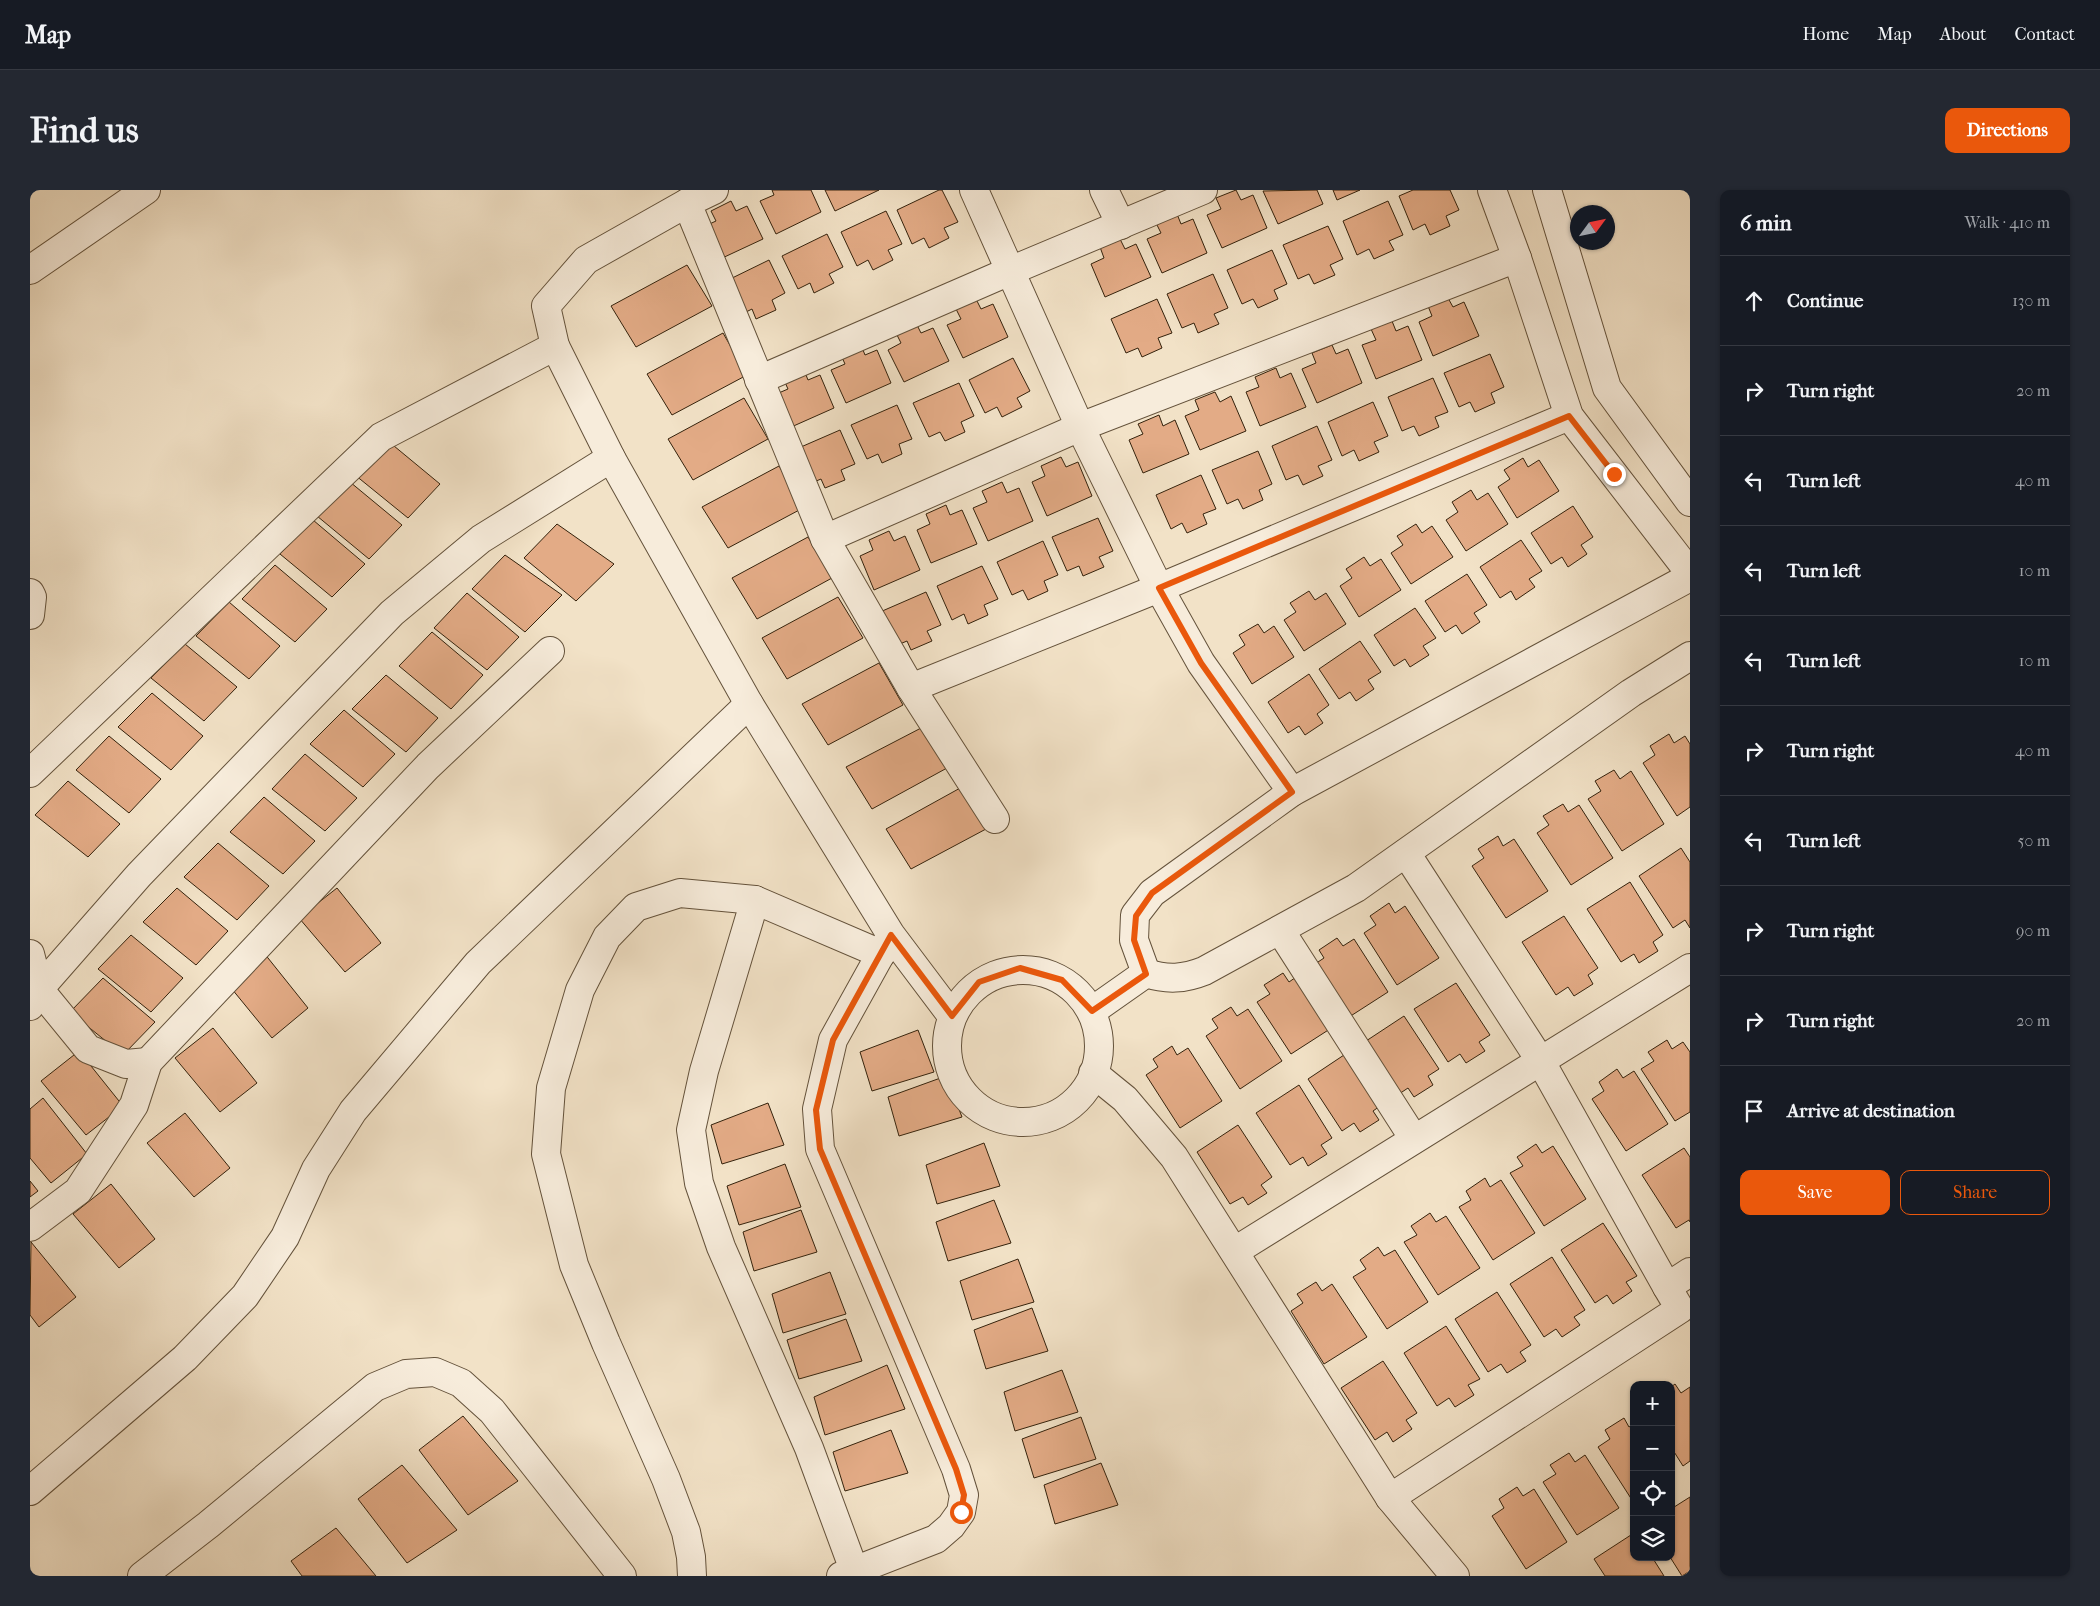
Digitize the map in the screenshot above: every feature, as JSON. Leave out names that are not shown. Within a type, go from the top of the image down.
[{"type":"street","points":[[30,270],[146,190]]},
{"type":"street","points":[[714,190],[687,203],[586,260],[546,306],[555,346],[611,458],[886,944],[952,1016]]},
{"type":"street","points":[[974,190],[1080,427],[1159,588],[1201,663],[1292,792]]},
{"type":"street","points":[[1104,190],[1121,224]]},
{"type":"street","points":[[759,380],[1203,190]]},
{"type":"street","points":[[1146,974],[1134,940],[1136,916],[1152,893],[1292,792],[1690,575],[1569,416],[1517,258],[1492,190]]},
{"type":"street","points":[[1547,190],[1608,388],[1690,502]]},
{"type":"street","points":[[687,203],[825,539],[911,688],[995,819]]},
{"type":"street","points":[[825,539],[1080,427],[1517,258]]},
{"type":"street","points":[[30,773],[381,437],[555,346]]},
{"type":"street","points":[[911,688],[1159,588],[1569,416]]},
{"type":"street","points":[[34,997],[139,875],[392,613],[481,539],[611,458]]},
{"type":"street","points":[[30,593],[32,597],[30,615]]},
{"type":"street","points":[[30,1227],[78,1191],[134,1105],[148,1062],[428,766],[550,651]]},
{"type":"street","points":[[1092,1011],[1146,974],[1162,978],[1187,978],[1204,971],[1356,888],[1631,694],[1690,656]]},
{"type":"street","points":[[32,1483],[185,1358],[245,1296],[285,1237],[316,1170],[353,1111],[478,963],[749,704]]},
{"type":"street","points":[[1406,853],[1540,1060],[1679,1307]]},
{"type":"street","points":[[692,1576],[691,1557],[686,1532],[666,1479],[574,1265],[546,1154],[552,1088],[580,990],[607,937],[636,907],[680,893],[755,900],[886,944]]},
{"type":"street","points":[[755,900],[704,1071],[691,1130],[699,1183],[721,1247],[810,1448],[848,1573],[936,1539],[951,1526],[961,1512],[964,1495],[956,1469],[820,1149],[816,1110],[833,1040],[886,944]]},
{"type":"street","points":[[1280,930],[1414,1139]]},
{"type":"street","points":[[30,954],[34,997],[88,1050],[126,1064],[148,1062]]},
{"type":"street","points":[[1020,968],[1062,980],[1092,1011],[1100,1054],[1084,1095],[1048,1120],[1004,1121],[966,1099],[946,1060],[952,1016],[979,982],[1020,968]]},
{"type":"street","points":[[1234,1251],[1690,968]]},
{"type":"street","points":[[1093,1072],[1125,1099],[1174,1156],[1390,1498],[1456,1576]]},
{"type":"street","points":[[1390,1498],[1679,1307],[1690,1272]]},
{"type":"street","points":[[142,1576],[208,1525],[375,1387],[406,1374],[436,1372],[461,1384],[492,1411],[622,1576]]},
{"type":"building","points":[[772,190],[811,190],[821,212],[776,234],[760,201],[774,195]]},
{"type":"building","points":[[825,190],[879,190],[835,211]]},
{"type":"building","points":[[942,190],[958,222],[944,228],[949,238],[929,248],[924,238],[912,244],[897,210]]},
{"type":"building","points":[[1236,190],[1241,200],[1253,195],[1267,228],[1222,248],[1207,215],[1221,209],[1216,198]]},
{"type":"building","points":[[1317,190],[1323,204],[1278,224],[1263,191]]},
{"type":"building","points":[[1333,190],[1360,190],[1337,200]]},
{"type":"building","points":[[1413,190],[1450,190],[1459,210],[1446,216],[1450,226],[1430,235],[1425,224],[1413,230],[1399,196]]},
{"type":"building","points":[[731,201],[736,211],[747,206],[763,239],[718,260],[703,227],[716,221],[711,211]]},
{"type":"building","points":[[1388,201],[1403,235],[1389,241],[1394,250],[1374,259],[1369,249],[1357,255],[1343,221]]},
{"type":"building","points":[[886,211],[902,244],[888,250],[893,260],[873,270],[868,260],[857,266],[841,232]]},
{"type":"building","points":[[1177,214],[1181,224],[1193,219],[1207,253],[1162,273],[1147,239],[1161,233],[1156,223]]},
{"type":"building","points":[[1328,226],[1343,259],[1330,265],[1335,275],[1314,284],[1309,274],[1298,279],[1283,245]]},
{"type":"building","points":[[827,234],[843,267],[829,274],[834,283],[814,293],[810,283],[798,289],[782,256]]},
{"type":"building","points":[[1120,239],[1125,249],[1136,244],[1151,277],[1105,297],[1091,264],[1104,258],[1100,247]]},
{"type":"building","points":[[1272,250],[1287,284],[1274,290],[1278,299],[1258,308],[1253,299],[1242,304],[1227,270]]},
{"type":"building","points":[[769,260],[785,293],[772,300],[776,310],[756,319],[752,309],[740,315],[724,282]]},
{"type":"building","points":[[687,265],[712,306],[636,347],[611,306]]},
{"type":"building","points":[[1213,274],[1228,308],[1214,314],[1219,324],[1198,333],[1194,323],[1182,328],[1167,294]]},
{"type":"building","points":[[1448,298],[1453,307],[1464,302],[1479,336],[1433,356],[1419,322],[1432,316],[1428,306]]},
{"type":"building","points":[[976,299],[981,309],[993,304],[1008,337],[963,358],[947,325],[961,319],[956,309]]},
{"type":"building","points":[[1157,299],[1172,333],[1158,338],[1162,348],[1142,357],[1138,348],[1126,353],[1111,319]]},
{"type":"building","points":[[1392,321],[1396,331],[1408,326],[1422,360],[1376,379],[1362,345],[1376,340],[1371,329]]},
{"type":"building","points":[[916,323],[921,333],[933,328],[949,361],[904,382],[888,350],[901,343],[896,333]]},
{"type":"building","points":[[723,333],[747,375],[672,415],[647,374]]},
{"type":"building","points":[[861,345],[865,355],[877,350],[891,383],[846,403],[831,370],[845,364],[840,353]]},
{"type":"building","points":[[1332,345],[1336,354],[1348,349],[1362,383],[1317,403],[1302,369],[1316,363],[1312,353]]},
{"type":"building","points":[[1490,354],[1504,387],[1491,393],[1495,403],[1475,412],[1470,402],[1459,407],[1444,373]]},
{"type":"building","points":[[1013,358],[1030,391],[1017,398],[1022,407],[1002,417],[997,407],[985,413],[969,380]]},
{"type":"building","points":[[1276,368],[1280,378],[1291,373],[1306,407],[1260,426],[1246,392],[1259,387],[1255,377]]},
{"type":"building","points":[[804,370],[808,380],[820,375],[834,408],[789,428],[774,395],[788,389],[783,378]]},
{"type":"building","points":[[1433,378],[1448,412],[1435,417],[1439,427],[1419,436],[1414,426],[1402,431],[1388,397]]},
{"type":"building","points":[[959,383],[974,416],[961,422],[965,432],[945,441],[940,432],[929,437],[913,403]]},
{"type":"building","points":[[1215,392],[1220,402],[1231,396],[1246,431],[1200,450],[1185,416],[1199,410],[1195,400]]},
{"type":"building","points":[[744,398],[768,439],[693,480],[668,439]]},
{"type":"building","points":[[1373,402],[1388,436],[1374,442],[1379,452],[1359,461],[1354,450],[1342,456],[1328,422]]},
{"type":"building","points":[[897,405],[912,439],[899,444],[902,454],[882,463],[878,454],[867,459],[851,425]]},
{"type":"building","points":[[1159,415],[1163,426],[1175,420],[1189,454],[1143,473],[1129,440],[1143,434],[1138,424]]},
{"type":"building","points":[[1317,426],[1332,460],[1318,466],[1323,476],[1303,485],[1298,475],[1286,480],[1272,446]]},
{"type":"building","points":[[840,430],[855,464],[841,470],[845,480],[825,488],[821,479],[809,484],[794,450]]},
{"type":"building","points":[[388,441],[440,484],[408,518],[355,475]]},
{"type":"building","points":[[1258,451],[1272,484],[1259,490],[1263,500],[1243,509],[1238,499],[1227,504],[1212,470]]},
{"type":"building","points":[[1061,457],[1066,467],[1078,462],[1092,496],[1047,516],[1032,482],[1045,476],[1041,466]]},
{"type":"building","points":[[1523,458],[1528,467],[1539,460],[1559,491],[1517,518],[1498,487],[1510,479],[1504,470]]},
{"type":"building","points":[[779,466],[803,508],[728,548],[702,507]]},
{"type":"building","points":[[1201,475],[1216,509],[1203,514],[1207,524],[1187,533],[1182,523],[1171,529],[1156,495]]},
{"type":"building","points":[[350,482],[402,525],[369,559],[317,516]]},
{"type":"building","points":[[1002,482],[1007,493],[1019,488],[1033,521],[988,541],[973,508],[987,502],[982,491]]},
{"type":"building","points":[[1471,490],[1477,500],[1488,493],[1508,524],[1466,551],[1446,520],[1458,512],[1452,502]]},
{"type":"building","points":[[946,505],[950,515],[962,510],[977,544],[931,563],[917,530],[930,524],[926,514]]},
{"type":"building","points":[[1573,506],[1593,537],[1581,545],[1587,554],[1568,567],[1562,557],[1551,564],[1531,533]]},
{"type":"building","points":[[1098,518],[1113,551],[1099,557],[1104,567],[1083,576],[1079,566],[1067,571],[1052,537]]},
{"type":"building","points":[[313,520],[365,564],[332,597],[280,554]]},
{"type":"building","points":[[557,524],[614,564],[576,601],[524,558]]},
{"type":"building","points":[[1416,524],[1422,533],[1432,526],[1453,557],[1411,584],[1391,553],[1403,545],[1397,536]]},
{"type":"building","points":[[889,531],[894,541],[905,536],[920,570],[874,590],[860,556],[873,550],[869,540]]},
{"type":"building","points":[[808,537],[832,578],[757,619],[732,578]]},
{"type":"building","points":[[1521,540],[1542,571],[1529,579],[1535,587],[1516,600],[1511,591],[1500,598],[1480,567]]},
{"type":"building","points":[[1043,541],[1058,575],[1044,581],[1048,591],[1028,600],[1023,590],[1012,595],[997,562]]},
{"type":"building","points":[[505,555],[562,595],[525,632],[472,589]]},
{"type":"building","points":[[1364,557],[1370,566],[1381,559],[1401,590],[1359,617],[1340,586],[1352,578],[1346,569]]},
{"type":"building","points":[[275,565],[327,609],[295,642],[242,599]]},
{"type":"building","points":[[982,566],[998,599],[984,605],[988,615],[968,624],[964,614],[952,620],[937,586]]},
{"type":"building","points":[[1467,574],[1487,605],[1474,613],[1480,622],[1462,634],[1456,625],[1445,632],[1425,601]]},
{"type":"building","points":[[1309,591],[1315,600],[1326,593],[1346,624],[1304,651],[1284,620],[1296,612],[1290,603]]},
{"type":"building","points":[[926,592],[941,625],[927,631],[932,641],[911,650],[907,641],[895,646],[880,612]]},
{"type":"building","points":[[467,593],[519,637],[487,670],[434,628]]},
{"type":"building","points":[[838,597],[863,638],[787,679],[762,638]]},
{"type":"building","points":[[229,602],[280,646],[249,679],[196,636]]},
{"type":"building","points":[[1415,608],[1436,638],[1423,646],[1429,655],[1410,667],[1405,659],[1394,666],[1374,635]]},
{"type":"building","points":[[1258,624],[1264,633],[1274,626],[1294,657],[1252,684],[1233,653],[1245,645],[1239,635]]},
{"type":"building","points":[[432,632],[483,675],[451,709],[399,666]]},
{"type":"building","points":[[1360,641],[1381,672],[1368,680],[1374,689],[1356,701],[1350,692],[1339,699],[1319,669]]},
{"type":"building","points":[[185,644],[237,687],[204,721],[151,678]]},
{"type":"building","points":[[879,663],[903,705],[828,745],[802,704]]},
{"type":"building","points":[[1309,674],[1329,705],[1317,714],[1323,723],[1305,735],[1299,726],[1288,733],[1268,702]]},
{"type":"building","points":[[386,675],[438,718],[406,752],[352,709]]},
{"type":"building","points":[[152,693],[203,736],[171,770],[118,727]]},
{"type":"building","points":[[344,710],[395,754],[363,787],[310,744]]},
{"type":"building","points":[[923,727],[947,768],[872,809],[846,767]]},
{"type":"building","points":[[1669,734],[1674,743],[1685,736],[1690,744],[1690,807],[1677,816],[1643,763],[1655,755],[1650,746]]},
{"type":"building","points":[[109,736],[161,779],[129,813],[76,770]]},
{"type":"building","points":[[305,754],[357,798],[325,831],[272,789]]},
{"type":"building","points":[[1614,770],[1620,779],[1631,771],[1664,824],[1622,851],[1588,799],[1601,791],[1595,781]]},
{"type":"building","points":[[68,781],[120,824],[88,857],[35,815]]},
{"type":"building","points":[[962,787],[986,829],[911,869],[886,829]]},
{"type":"building","points":[[264,797],[315,841],[283,874],[230,832]]},
{"type":"building","points":[[1563,804],[1568,812],[1579,805],[1613,858],[1571,885],[1537,833],[1549,825],[1543,816]]},
{"type":"building","points":[[1498,836],[1503,846],[1514,839],[1548,891],[1506,918],[1472,866],[1484,858],[1478,849]]},
{"type":"building","points":[[218,843],[269,886],[237,920],[184,877]]},
{"type":"building","points":[[1681,848],[1690,862],[1690,928],[1685,920],[1673,928],[1639,876]]},
{"type":"building","points":[[1630,882],[1663,935],[1653,942],[1658,951],[1639,963],[1634,954],[1621,962],[1587,909]]},
{"type":"building","points":[[177,888],[228,931],[196,965],[143,922]]},
{"type":"building","points":[[337,888],[381,943],[345,972],[299,918]]},
{"type":"building","points":[[1389,903],[1395,913],[1405,906],[1439,958],[1397,985],[1364,933],[1376,925],[1370,916]]},
{"type":"building","points":[[1564,916],[1598,968],[1588,975],[1593,984],[1574,996],[1568,987],[1556,995],[1522,942]]},
{"type":"building","points":[[131,935],[183,978],[151,1012],[98,969]]},
{"type":"building","points":[[1337,938],[1343,946],[1354,939],[1388,992],[1346,1019],[1312,966],[1324,958],[1319,950]]},
{"type":"building","points":[[264,953],[308,1008],[272,1038],[227,983]]},
{"type":"building","points":[[1283,973],[1289,982],[1299,975],[1333,1027],[1291,1054],[1257,1002],[1270,994],[1264,985]]},
{"type":"building","points":[[103,978],[155,1022],[123,1055],[70,1012]]},
{"type":"building","points":[[1456,983],[1490,1035],[1479,1042],[1485,1051],[1466,1063],[1460,1054],[1448,1062],[1414,1009]]},
{"type":"building","points":[[1231,1007],[1237,1016],[1248,1009],[1282,1061],[1240,1089],[1206,1036],[1218,1028],[1212,1019]]},
{"type":"building","points":[[1404,1016],[1439,1069],[1428,1076],[1433,1085],[1414,1097],[1408,1088],[1396,1096],[1363,1043]]},
{"type":"building","points":[[213,1028],[257,1083],[220,1112],[175,1058]]},
{"type":"building","points":[[918,1030],[934,1072],[872,1091],[860,1052]]},
{"type":"building","points":[[1667,1040],[1672,1049],[1683,1042],[1690,1052],[1690,1112],[1675,1121],[1641,1069],[1654,1061],[1648,1052]]},
{"type":"building","points":[[1172,1046],[1177,1055],[1188,1048],[1222,1101],[1180,1128],[1146,1075],[1158,1067],[1153,1059]]},
{"type":"building","points":[[79,1051],[123,1106],[86,1135],[41,1081]]},
{"type":"building","points":[[1350,1051],[1383,1104],[1373,1111],[1379,1120],[1360,1132],[1354,1123],[1342,1131],[1308,1079]]},
{"type":"building","points":[[1617,1069],[1623,1078],[1634,1071],[1668,1124],[1626,1151],[1592,1099],[1604,1091],[1599,1082]]},
{"type":"building","points":[[946,1076],[962,1117],[899,1136],[888,1097]]},
{"type":"building","points":[[1299,1085],[1332,1138],[1321,1145],[1327,1154],[1308,1166],[1303,1157],[1290,1165],[1256,1113]]},
{"type":"building","points":[[43,1098],[87,1154],[51,1183],[30,1158],[30,1109]]},
{"type":"building","points":[[768,1103],[784,1145],[722,1164],[711,1125]]},
{"type":"building","points":[[185,1113],[230,1168],[194,1197],[147,1143]]},
{"type":"building","points":[[1238,1125],[1272,1177],[1261,1185],[1267,1193],[1248,1205],[1243,1197],[1230,1204],[1197,1152]]},
{"type":"building","points":[[984,1143],[1000,1186],[937,1204],[926,1165]]},
{"type":"building","points":[[1536,1144],[1542,1153],[1553,1146],[1586,1199],[1544,1226],[1510,1173],[1523,1166],[1517,1157]]},
{"type":"building","points":[[1684,1148],[1690,1157],[1690,1222],[1689,1220],[1676,1228],[1642,1175]]},
{"type":"building","points":[[785,1164],[801,1207],[739,1225],[727,1186]]},
{"type":"building","points":[[1485,1178],[1490,1187],[1501,1180],[1535,1233],[1493,1260],[1459,1207],[1471,1200],[1466,1191]]},
{"type":"building","points":[[30,1181],[38,1191],[30,1197]]},
{"type":"building","points":[[111,1184],[155,1239],[119,1268],[73,1214]]},
{"type":"building","points":[[994,1200],[1011,1243],[948,1261],[936,1222]]},
{"type":"building","points":[[801,1210],[817,1252],[754,1271],[743,1232]]},
{"type":"building","points":[[1430,1213],[1436,1222],[1446,1216],[1480,1268],[1438,1295],[1404,1242],[1417,1235],[1411,1226]]},
{"type":"building","points":[[1603,1223],[1637,1276],[1626,1282],[1632,1291],[1613,1304],[1607,1295],[1595,1303],[1561,1250]]},
{"type":"building","points":[[31,1242],[76,1297],[39,1327],[30,1315]]},
{"type":"building","points":[[1378,1247],[1384,1256],[1395,1250],[1428,1302],[1387,1329],[1353,1277],[1366,1269],[1360,1260]]},
{"type":"building","points":[[1552,1257],[1585,1310],[1574,1317],[1580,1325],[1562,1337],[1556,1329],[1544,1337],[1510,1284]]},
{"type":"building","points":[[1018,1259],[1034,1302],[972,1320],[960,1281]]},
{"type":"building","points":[[830,1272],[846,1314],[783,1333],[772,1294]]},
{"type":"building","points":[[1316,1282],[1322,1291],[1332,1284],[1367,1337],[1324,1364],[1291,1311],[1303,1303],[1297,1294]]},
{"type":"building","points":[[1497,1292],[1531,1345],[1520,1352],[1526,1361],[1507,1373],[1501,1364],[1488,1372],[1455,1319]]},
{"type":"building","points":[[1032,1308],[1048,1351],[986,1369],[974,1330]]},
{"type":"building","points":[[846,1319],[862,1361],[799,1379],[787,1340]]},
{"type":"building","points":[[1446,1326],[1480,1379],[1468,1385],[1474,1395],[1455,1407],[1449,1398],[1437,1406],[1404,1353]]},
{"type":"building","points":[[1383,1361],[1417,1413],[1406,1420],[1412,1429],[1393,1442],[1387,1432],[1375,1440],[1341,1388]]},
{"type":"building","points":[[887,1365],[905,1409],[825,1435],[814,1397]]},
{"type":"building","points":[[1062,1370],[1078,1412],[1015,1431],[1004,1392]]},
{"type":"building","points":[[1675,1384],[1681,1393],[1690,1387],[1690,1461],[1683,1466],[1675,1453]]},
{"type":"building","points":[[463,1416],[518,1481],[468,1515],[419,1450]]},
{"type":"building","points":[[1081,1417],[1096,1459],[1034,1478],[1022,1439]]},
{"type":"building","points":[[1624,1418],[1630,1426],[1630,1497],[1598,1447],[1610,1439],[1605,1430]]},
{"type":"building","points":[[891,1430],[908,1473],[845,1491],[833,1452]]},
{"type":"building","points":[[1569,1453],[1575,1462],[1585,1455],[1619,1508],[1577,1535],[1543,1482],[1556,1474],[1550,1465]]},
{"type":"building","points":[[1101,1463],[1118,1505],[1055,1524],[1044,1485]]},
{"type":"building","points":[[402,1465],[457,1530],[407,1563],[358,1499]]},
{"type":"building","points":[[1517,1487],[1523,1496],[1534,1489],[1567,1542],[1526,1569],[1492,1516],[1504,1508],[1499,1499]]},
{"type":"building","points":[[1690,1497],[1690,1571],[1682,1576],[1673,1561],[1675,1561],[1675,1506]]},
{"type":"building","points":[[336,1528],[376,1576],[302,1576],[291,1561]]},
{"type":"building","points":[[1630,1536],[1630,1561],[1655,1561],[1664,1576],[1605,1576],[1594,1559]]},
{"type":"route","points":[[961,1512],[964,1495],[956,1469],[820,1149],[816,1110],[833,1040],[891,935],[952,1016],[979,982],[1020,968],[1062,980],[1092,1011],[1146,974],[1134,940],[1136,916],[1152,893],[1292,792],[1201,663],[1159,588],[1569,416],[1614,474]]}]
